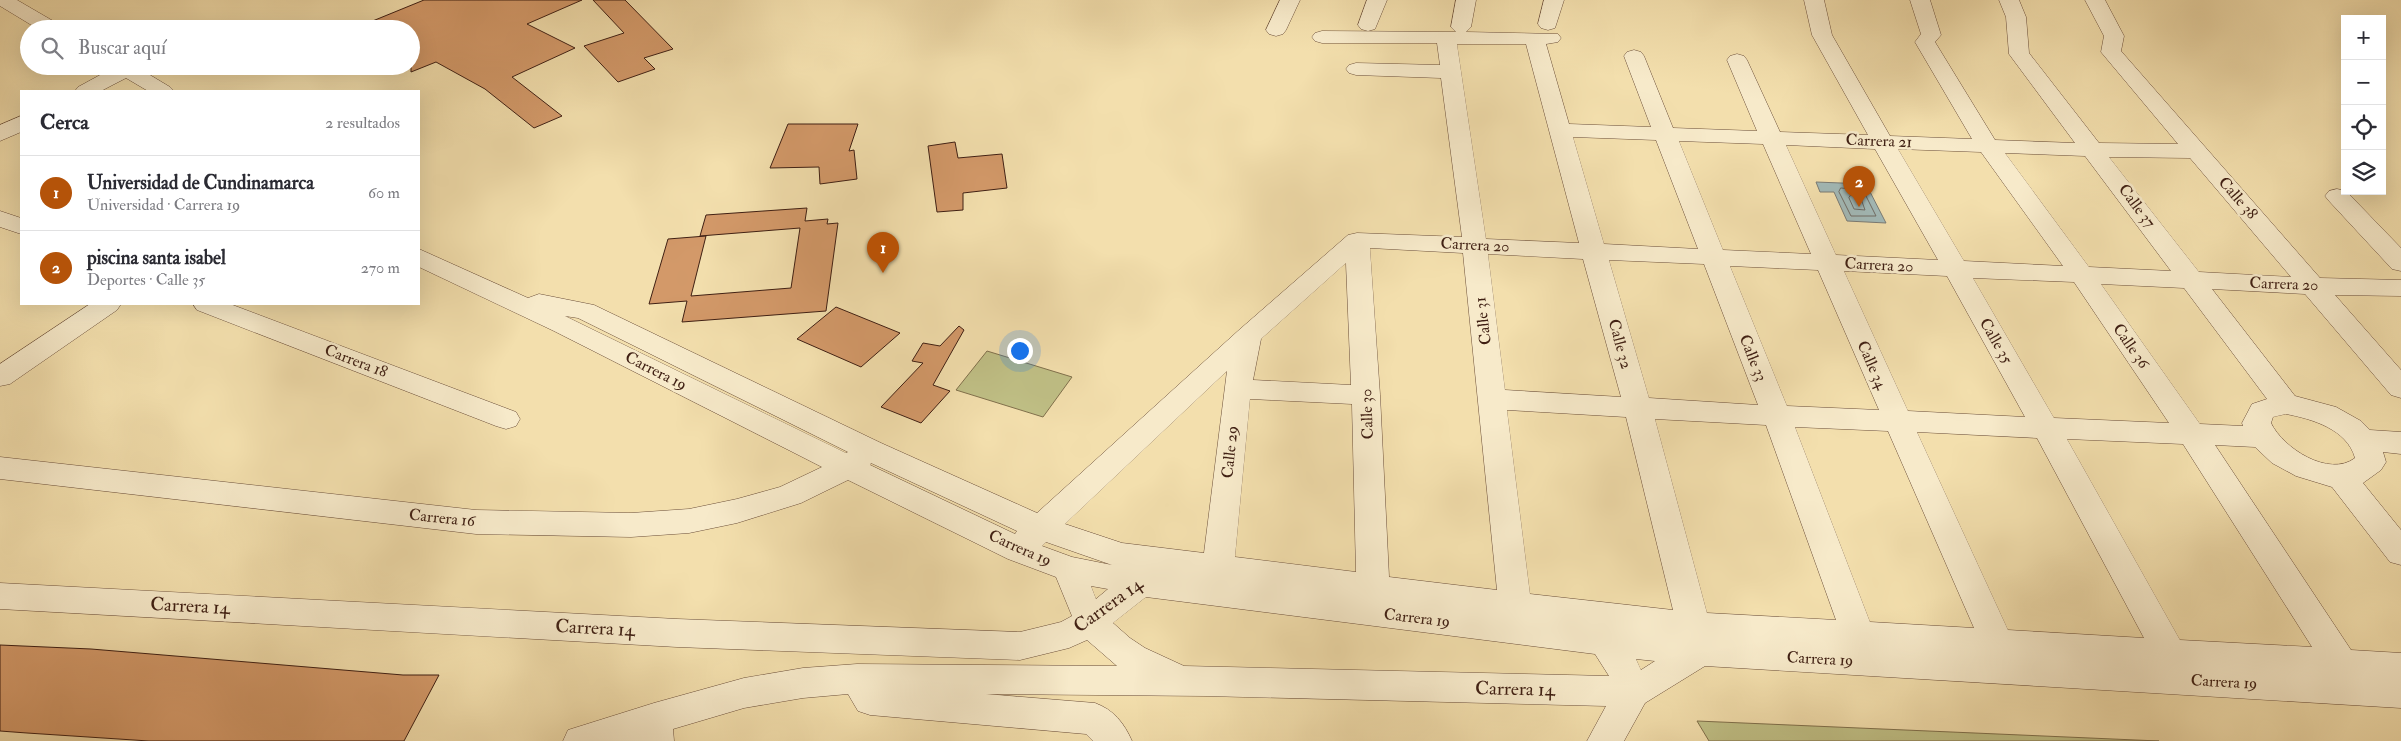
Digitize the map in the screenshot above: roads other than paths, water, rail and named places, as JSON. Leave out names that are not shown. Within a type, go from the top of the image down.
[{"type":"street","points":[[3,0],[37,20]]},
{"type":"street","points":[[1276,30],[1290,0]]},
{"type":"street","points":[[1368,25],[1377,0]]},
{"type":"street","points":[[1454,32],[1466,0]]},
{"type":"street","points":[[1322,37],[1454,32],[1544,34],[1554,0]]},
{"type":"street","name":"Calle 35","points":[[1814,0],[1822,35],[2046,428],[2177,667]]},
{"type":"street","name":"Calle 36","points":[[1920,0],[1931,35],[1925,42],[1987,145],[2082,275],[2192,434],[2350,677]]},
{"type":"street","name":"Calle 37","points":[[2009,0],[2016,17],[2019,54],[2286,404]]},
{"type":"street","name":"Calle 38","points":[[2095,0],[2114,36],[2111,52],[2401,388]]},
{"type":"street","name":"Calle 31","points":[[1454,32],[1452,72],[1475,245],[1515,606]]},
{"type":"street","name":"Calle 32","points":[[1544,34],[1560,130],[1638,408],[1697,639]]},
{"type":"street","name":"Calle 33","points":[[1634,56],[1712,257],[1777,416],[1863,648]]},
{"type":"street","name":"Calle 34","points":[[1738,60],[2002,656]]},
{"type":"street","points":[[1356,69],[1452,72]]},
{"type":"street","points":[[87,90],[111,75]]},
{"type":"street","points":[[135,75],[161,90]]},
{"type":"street","points":[[0,134],[20,124]]},
{"type":"street","name":"Carrera 21","points":[[1560,130],[2094,150],[2198,151]]},
{"type":"street","points":[[2337,196],[2401,263]]},
{"type":"street","points":[[0,218],[20,227]]},
{"type":"street","points":[[1029,539],[1248,336],[1358,240]]},
{"type":"street","name":"Carrera 20","points":[[1358,240],[2313,286],[2401,288]]},
{"type":"street","name":"Calle 30","points":[[1358,240],[1373,588]]},
{"type":"street","name":"Carrera 19","points":[[420,257],[1029,539],[1069,569],[1153,572],[1218,568],[1580,613],[1697,639]]},
{"type":"street","points":[[0,377],[107,305]]},
{"type":"street","name":"Carrera 18","points":[[209,305],[506,419]]},
{"type":"street","name":"Calle 29","points":[[1218,568],[1237,389],[1248,336]]},
{"type":"street","points":[[1237,389],[1366,395]]},
{"type":"street","points":[[1492,399],[1777,416],[2261,437]]},
{"type":"street","points":[[2286,404],[2319,412],[2351,430],[2362,440],[2370,452],[2371,462],[2366,470],[2356,475],[2340,476],[2304,468],[2286,459],[2261,437],[2255,426],[2255,416],[2260,410],[2272,405],[2286,404]]},
{"type":"street","points":[[2362,440],[2401,443]]},
{"type":"street","name":"Carrera 16","points":[[0,468],[476,522],[631,525],[689,521],[737,511],[790,495],[859,459]]},
{"type":"street","points":[[2340,476],[2401,553]]},
{"type":"street","name":"Carrera 19","points":[[1029,539],[1088,546],[1153,572],[1607,642],[1697,639],[2350,677],[2401,693]]},
{"type":"street","points":[[1069,569],[1080,604],[1090,622],[1112,645],[1139,663],[1171,675],[1206,681]]},
{"type":"street","name":"Carrera 14","points":[[0,596],[677,633],[1020,646],[1069,634],[1090,622],[1153,572]]},
{"type":"street","points":[[1580,613],[1607,642],[1622,666],[1633,692]]},
{"type":"street","points":[[1605,741],[1633,692],[1697,639]]},
{"type":"street","name":"Carrera 19","points":[[2350,677],[2401,667]]},
{"type":"street","points":[[858,679],[870,700],[1105,730]]},
{"type":"street","name":"Carrera 14","points":[[581,741],[655,730],[744,693],[803,683],[858,679],[1206,681],[1633,692]]},
{"type":"water","points":[[1816,182],[1866,184],[1886,223],[1847,221],[1834,192],[1820,192]]},
{"type":"place","name":"piscina santa isabel","points":[[1859,207]]},
{"type":"place","name":"Universidad de Cundinamarca","points":[[883,273]]}]
